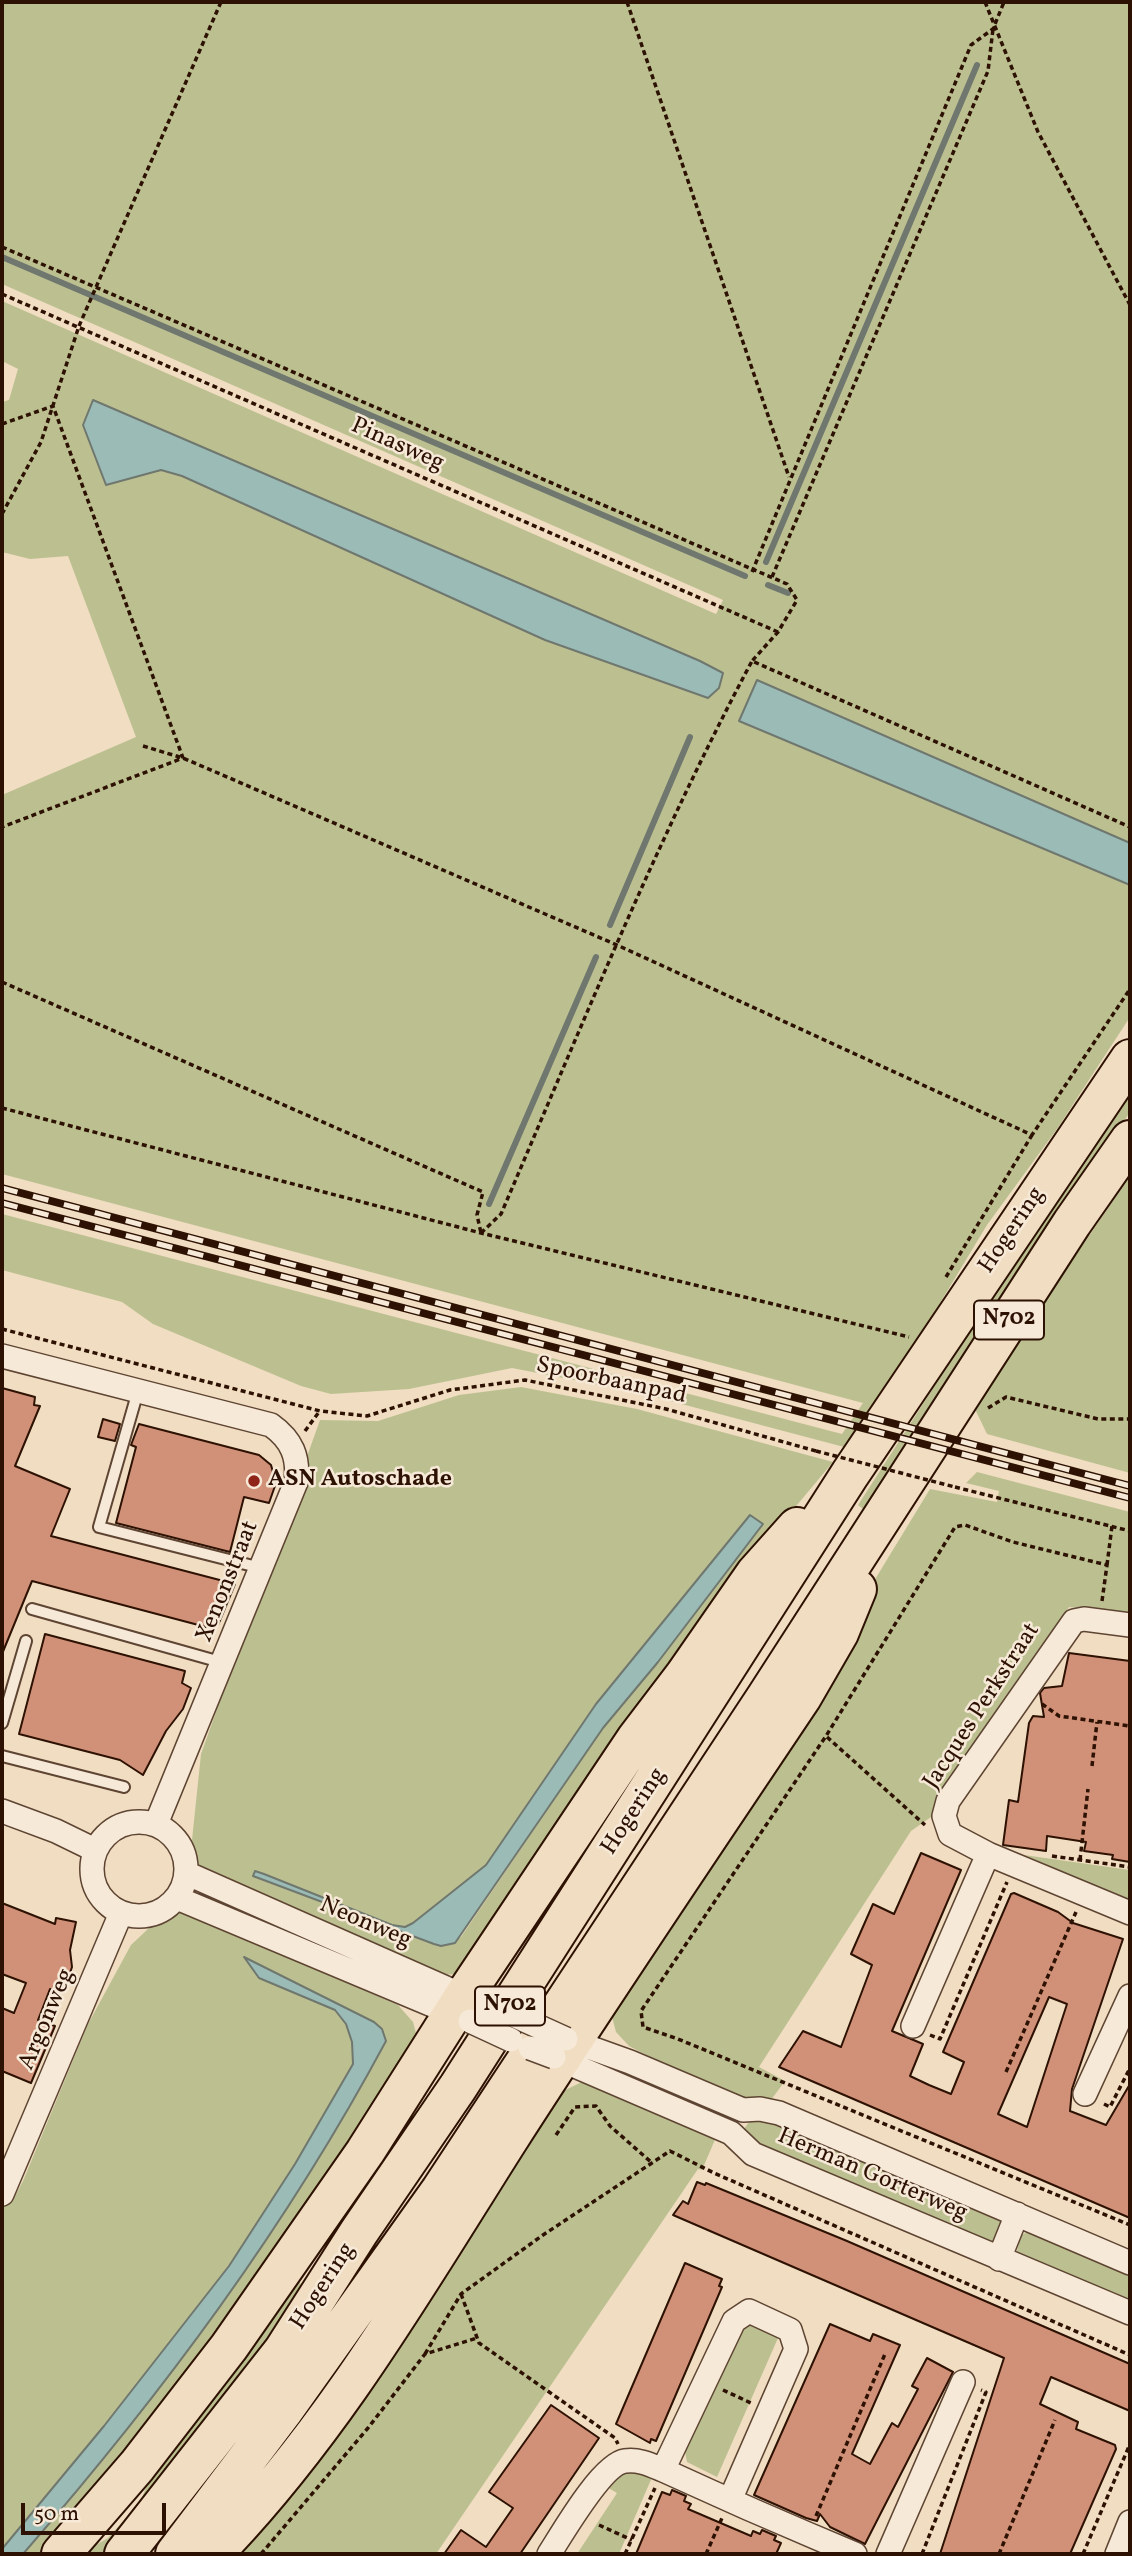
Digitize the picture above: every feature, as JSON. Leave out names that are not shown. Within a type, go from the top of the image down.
[{"type":"highway","name":"Hogering","points":[[124,2554],[283,2351],[466,2076],[850,1474],[1130,1059]]},
{"type":"highway","name":"Hogering","points":[[175,2554],[291,2401],[440,2190],[892,1503],[1072,1223],[1130,1140]]},
{"type":"highway","name":"N702","points":[[61,2554],[145,2455],[229,2347],[467,2008],[636,1739],[755,1574],[850,1474]]},
{"type":"highway","name":"N702","points":[[213,2554],[261,2505],[365,2365],[564,2049],[802,1697],[839,1633],[892,1503]]},
{"type":"street","name":"Xenonstraat","points":[[2,1356],[271,1425],[285,1435],[294,1449],[298,1466],[296,1482],[225,1664],[156,1825]]},
{"type":"street","points":[[1092,1620],[1130,1625]]},
{"type":"street","name":"Jacques Perkstraat","points":[[950,1833],[944,1816],[948,1801],[1063,1632],[1074,1621],[1092,1620]]},
{"type":"street","points":[[2,1811],[56,1831],[95,1850]]},
{"type":"street","points":[[138,1821],[156,1825],[167,1830],[182,1849],[186,1873],[177,1898],[152,1915],[121,1913],[106,1903],[95,1887],[91,1869],[95,1850],[105,1835],[120,1825],[138,1821]]},
{"type":"street","points":[[950,1833],[988,1853],[1130,1913]]},
{"type":"street","points":[[913,2026],[988,1853]]},
{"type":"street","name":"Neonweg","points":[[186,1873],[467,2008],[511,2040]]},
{"type":"street","name":"Neonweg","points":[[177,1898],[467,2008],[524,2020]]},
{"type":"street","name":"Argonweg","points":[[3,2187],[121,1913]]},
{"type":"street","points":[[1085,2094],[1130,1996]]},
{"type":"street","name":"Herman Gorterweg","points":[[524,2020],[564,2049],[731,2133],[753,2154],[1130,2313]]},
{"type":"street","name":"Herman Gorterweg","points":[[511,2040],[564,2049],[743,2110],[760,2109],[779,2113],[1130,2263]]},
{"type":"street","points":[[731,2133],[743,2110]]},
{"type":"street","points":[[999,2259],[1017,2214]]},
{"type":"street","points":[[663,2470],[734,2320],[749,2311],[790,2330],[796,2349],[730,2500]]},
{"type":"street","points":[[888,2554],[963,2382]]},
{"type":"street","points":[[549,2554],[601,2479],[615,2465],[624,2461],[642,2462],[730,2500],[804,2544],[855,2554]]},
{"type":"street","points":[[1117,2554],[1130,2522]]},
{"type":"lane","points":[[138,1391],[99,1527],[262,1568]]},
{"type":"lane","points":[[32,1609],[225,1664]]},
{"type":"lane","points":[[2,1723],[26,1642]]},
{"type":"lane","points":[[2,1756],[124,1787]]},
{"type":"path","points":[[2,514],[41,442],[79,326],[221,2]]},
{"type":"path","points":[[627,2],[789,477]]},
{"type":"path","points":[[985,2],[993,29],[1038,132],[1130,304]]},
{"type":"path","points":[[772,577],[988,71],[993,29],[1004,2]]},
{"type":"path","points":[[752,572],[789,477],[971,45],[993,29]]},
{"type":"path","points":[[2,247],[640,520],[752,572],[772,577],[787,584],[797,600],[778,632],[752,660],[723,715],[617,945],[501,1213],[481,1233]]},
{"type":"path","name":"Pinasweg","points":[[2,293],[778,632]]},
{"type":"path","points":[[2,424],[53,406]]},
{"type":"path","points":[[53,406],[183,758]]},
{"type":"path","points":[[752,660],[1130,827]]},
{"type":"path","points":[[143,746],[183,758],[617,945],[1032,1135]]},
{"type":"path","points":[[2,827],[183,758]]},
{"type":"path","points":[[2,982],[482,1192],[477,1215],[481,1233]]},
{"type":"path","points":[[946,1278],[1032,1135],[1130,989]]},
{"type":"path","points":[[2,1108],[481,1233],[909,1337]]},
{"type":"path","name":"Spoorbaanpad","points":[[2,1329],[320,1411],[367,1416],[450,1390],[525,1380],[666,1409],[816,1451],[1130,1531]]},
{"type":"path","points":[[981,1418],[998,1399],[1006,1397],[1098,1419],[1130,1420]]},
{"type":"path","points":[[936,1487],[941,1479]]},
{"type":"path","points":[[1107,1566],[1013,1542],[965,1525],[955,1527],[826,1736],[641,2011],[643,2028],[678,2039],[1130,2225]]},
{"type":"path","points":[[1092,1620],[1107,1566],[1112,1526]]},
{"type":"path","points":[[1023,1691],[1059,1716],[1130,1726]]},
{"type":"path","points":[[1092,1766],[1097,1722]]},
{"type":"path","points":[[826,1736],[926,1826],[950,1833]]},
{"type":"path","points":[[1080,1860],[1088,1789]]},
{"type":"path","points":[[1042,1855],[1130,1867]]},
{"type":"path","points":[[1006,2072],[1084,1894]]},
{"type":"path","points":[[556,2135],[575,2107],[596,2106],[610,2126],[651,2162]]},
{"type":"path","points":[[261,2554],[368,2428],[425,2354],[461,2294],[670,2151],[714,2173],[1130,2355]]},
{"type":"path","points":[[461,2294],[479,2343],[615,2438],[624,2461]]},
{"type":"path","points":[[425,2354],[477,2337]]},
{"type":"path","points":[[804,2544],[885,2354]]},
{"type":"path","points":[[705,2381],[769,2411]]},
{"type":"path","points":[[922,2554],[986,2392],[963,2382]]},
{"type":"path","points":[[999,2554],[1055,2420]]},
{"type":"path","points":[[1083,2554],[1130,2444]]},
{"type":"path","points":[[625,2554],[663,2470]]},
{"type":"path","points":[[706,2554],[730,2500]]},
{"type":"path","points":[[600,2525],[632,2540]]},
{"type":"green space","points":[[2,2],[1130,2],[1130,843],[757,680],[739,721],[1130,885],[1130,1017],[1057,1129],[987,1225],[890,1386],[844,1447],[640,1393],[512,1368],[409,1389],[331,1394],[301,1386],[153,1324],[122,1302],[2,1270],[2,1214],[842,1434],[863,1403],[2,1174],[2,795],[136,737],[68,556],[30,559],[2,552],[2,402],[9,400],[18,369],[2,361],[2,301],[716,614],[723,600],[2,284]],"holes":[[[94,400],[723,673],[339,545],[182,476],[161,470],[106,484]]]},
{"type":"green space","points":[[1130,1082],[1130,1112],[863,1509],[858,1505]]},
{"type":"green space","points":[[1130,1176],[1130,1473],[987,1434],[973,1405]]},
{"type":"green space","points":[[521,1387],[637,1409],[833,1462],[787,1517],[458,1974],[441,1975],[200,1871],[192,1840],[201,1754],[320,1420],[378,1421],[459,1395]],"holes":[[[743,1523],[763,1524],[658,1662],[603,1728],[461,1937],[441,1946],[434,1944],[254,1876],[255,1872],[264,1874],[392,1925],[405,1927],[413,1923],[486,1865],[596,1703]]]},
{"type":"green space","points":[[977,1472],[1130,1512],[1130,1613],[1069,1607],[931,1817],[911,1831],[759,2067],[785,2081],[768,2104],[728,2098],[629,2046],[616,2032],[611,2013],[930,1489],[997,1502],[999,1491],[966,1483]]},
{"type":"green space","points":[[1024,1855],[1130,1870],[1130,1901]]},
{"type":"green space","points":[[184,1910],[398,2005],[413,2022],[417,2037],[356,2150],[52,2554],[23,2554],[124,2432],[219,2308],[306,2178],[386,2041],[339,2004],[247,1960],[259,1978],[334,2010],[346,2024],[352,2042],[353,2064],[295,2164],[229,2266],[104,2426],[2,2549],[2,2207],[15,2196],[23,2181],[88,2024],[131,1945],[150,1927]]},
{"type":"green space","points":[[586,2080],[717,2135],[702,2170],[698,2169],[436,2554],[222,2554],[559,2093]]},
{"type":"green space","points":[[760,2115],[1000,2219],[1000,2236],[992,2244],[753,2147],[744,2129],[751,2119]]},
{"type":"green space","points":[[1030,2231],[1130,2272],[1130,2308],[1016,2255],[1021,2235]]},
{"type":"green space","points":[[299,2279],[302,2290],[231,2392],[156,2491],[104,2554],[80,2554],[108,2538],[141,2501],[160,2447]]},
{"type":"green space","points":[[751,2324],[778,2338],[717,2477],[687,2462],[685,2452],[741,2329]]},
{"type":"green space","points":[[632,2468],[653,2475],[619,2554],[577,2554],[617,2493],[605,2486],[621,2471]]},
{"type":"water","points":[[93,400],[700,661],[723,673],[719,688],[708,698],[545,640],[182,476],[161,470],[106,485],[83,425]]},
{"type":"water","points":[[757,680],[1130,843],[1130,885],[739,721]]},
{"type":"water","points":[[750,1515],[763,1524],[658,1662],[603,1728],[455,1943],[441,1946],[434,1944],[253,1876],[255,1871],[264,1874],[392,1925],[405,1927],[413,1923],[486,1865],[596,1704]]},
{"type":"water","points":[[244,1957],[374,2022],[382,2029],[386,2041],[307,2178],[173,2371],[23,2554],[2,2554],[2,2549],[104,2426],[229,2266],[295,2164],[353,2064],[352,2042],[346,2024],[335,2010],[259,1978]]},
{"type":"building","points":[[2,1388],[35,1397],[34,1405],[40,1406],[15,1466],[70,1489],[51,1536],[235,1584],[218,1625],[208,1622],[206,1627],[32,1581],[2,1654]]},
{"type":"building","points":[[103,1419],[120,1424],[115,1441],[98,1437]]},
{"type":"building","points":[[139,1424],[259,1455],[271,1465],[276,1483],[269,1503],[244,1497],[230,1552],[116,1523],[136,1447],[131,1445]]},
{"type":"building","points":[[45,1634],[185,1671],[182,1683],[191,1688],[183,1709],[166,1731],[143,1775],[120,1760],[19,1734]]},
{"type":"building","points":[[1069,1653],[1130,1661],[1130,1862],[1112,1859],[1113,1855],[1084,1851],[1086,1842],[1047,1836],[1046,1851],[1003,1845],[1009,1800],[1018,1802],[1029,1723],[1033,1716],[1044,1717],[1040,1693],[1044,1688],[1062,1686]]},
{"type":"building","points":[[921,1853],[961,1870],[892,2031],[923,2044],[910,2076],[951,2094],[964,2062],[943,2052],[1011,1894],[1058,1912],[1073,1923],[1123,1939],[1072,2089],[1070,2111],[1106,2125],[1130,2084],[1130,2218],[779,2067],[803,2031],[841,2047],[872,1965],[851,1954],[873,1904],[894,1914]],"holes":[[[1049,1997],[1067,2004],[1027,2127],[998,2114]]]},
{"type":"building","points":[[2,1903],[55,1924],[56,1918],[76,1922],[70,1950],[72,1967],[64,1991],[50,1989],[38,2020],[55,2026],[31,2083],[2,2071],[2,2008],[14,2013],[26,1983],[2,1974]]},
{"type":"building","points":[[697,2182],[706,2183],[847,2241],[1130,2364],[1130,2411],[1051,2377],[1040,2404],[1078,2422],[1076,2429],[1115,2445],[1116,2449],[1070,2554],[940,2554],[1004,2358],[673,2215],[683,2201],[688,2204]]},
{"type":"building","points":[[685,2263],[722,2279],[719,2286],[722,2287],[656,2441],[651,2439],[650,2443],[616,2424]]},
{"type":"building","points":[[830,2324],[870,2341],[873,2334],[900,2345],[852,2454],[870,2464],[892,2423],[898,2427],[918,2389],[912,2386],[927,2358],[953,2372],[865,2544],[830,2527],[820,2514],[817,2521],[806,2518],[754,2495]]},
{"type":"building","points":[[551,2405],[599,2438],[520,2554],[444,2554],[461,2530],[486,2547],[513,2508],[489,2492]]},
{"type":"building","points":[[672,2490],[686,2496],[684,2501],[691,2504],[688,2509],[751,2536],[753,2531],[760,2534],[762,2530],[776,2536],[774,2540],[781,2543],[776,2554],[636,2554],[662,2492],[670,2495]]},
{"type":"waterway","points":[[766,562],[977,65]]},
{"type":"waterway","points":[[2,257],[745,576]]},
{"type":"waterway","points":[[768,585],[788,593]]},
{"type":"waterway","points":[[610,925],[690,737]]},
{"type":"waterway","points":[[489,1204],[596,957]]},
{"type":"railway","points":[[2,1188],[1130,1486]]},
{"type":"railway","points":[[2,1203],[1130,1498]]},
{"type":"place","name":"ASN Autoschade","points":[[254,1481]]}]
